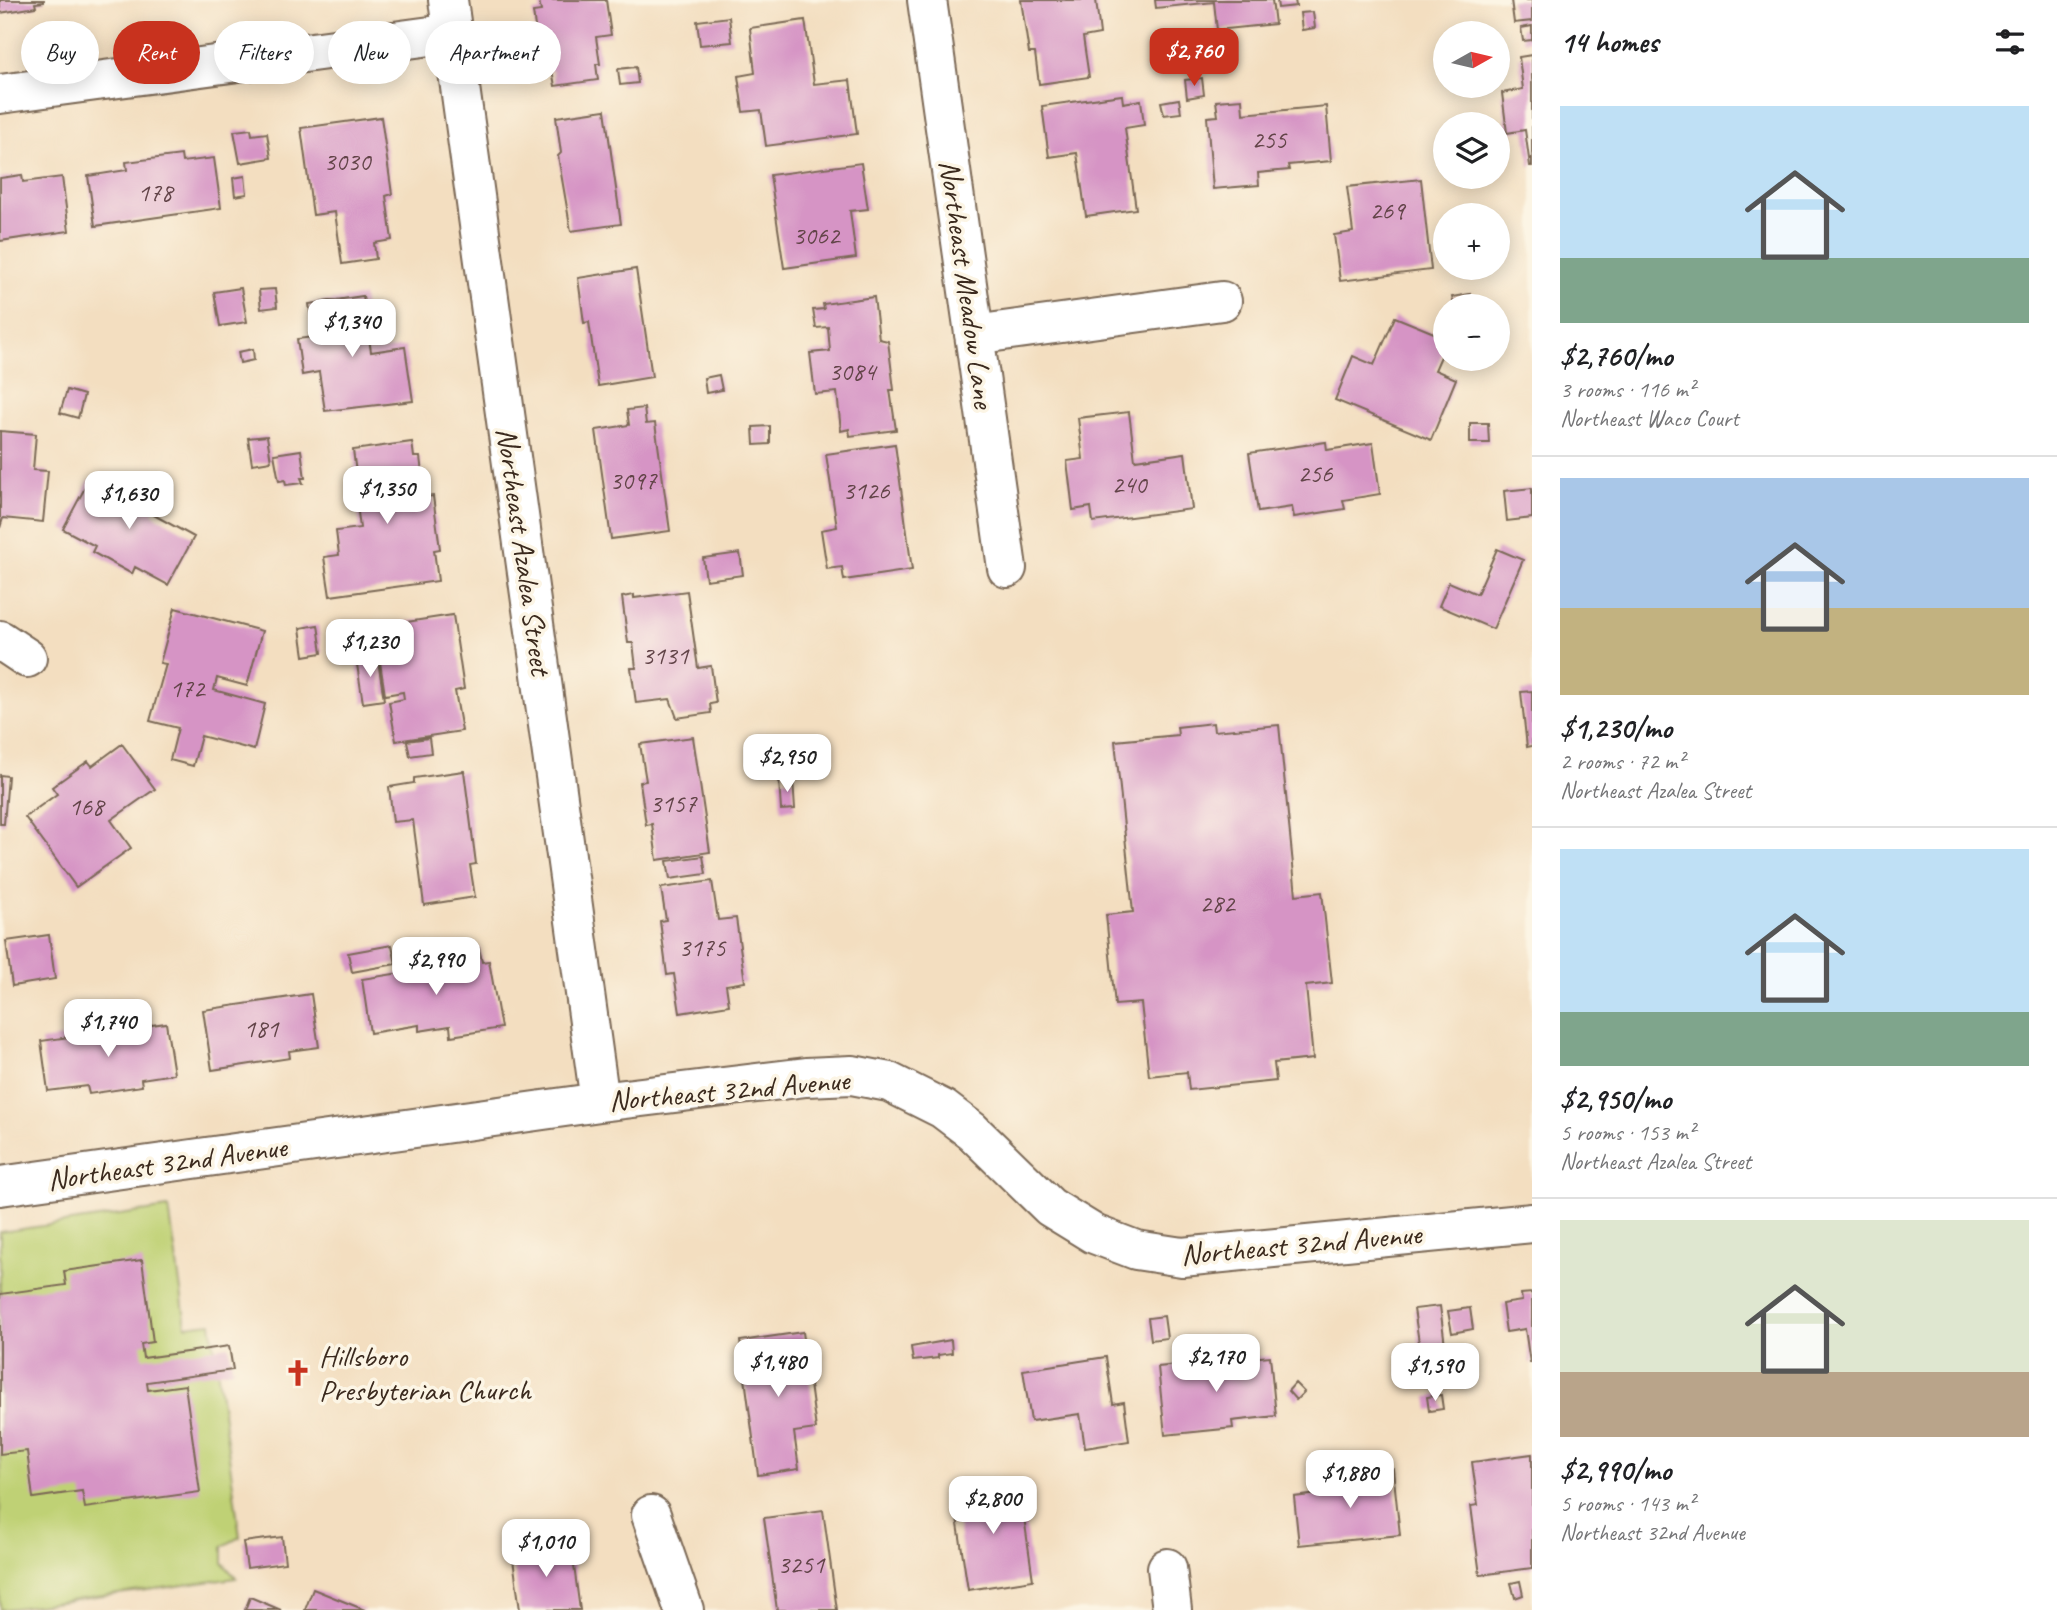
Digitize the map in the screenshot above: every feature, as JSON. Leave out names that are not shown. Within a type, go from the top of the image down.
[{"type":"street","name":"Northeast Meadow Lane","points":[[927,0],[1007,568]]},
{"type":"street","points":[[0,94],[450,17]]},
{"type":"street","name":"Northeast Azalea Street","points":[[450,17],[600,1102]]},
{"type":"street","points":[[974,335],[1222,301]]},
{"type":"street","name":"Northeast 32nd Avenue","points":[[0,1186],[600,1102],[806,1077],[852,1075],[889,1082],[943,1109],[972,1131],[1051,1207],[1094,1234],[1136,1250],[1182,1257],[1532,1223]]},
{"type":"street","points":[[652,1515],[684,1610]]},
{"type":"street","points":[[1167,1568],[1172,1610]]},
{"type":"green space","points":[[169,1208],[186,1326],[211,1323],[240,1537],[223,1546],[223,1563],[236,1578],[0,1610],[0,1232]]},
{"type":"building","points":[[0,0],[44,2],[35,3],[36,7],[0,13]]},
{"type":"building","points":[[539,0],[606,0],[611,35],[596,37],[600,64],[596,64],[598,80],[555,86],[561,84],[561,21],[534,21],[533,12],[541,11]]},
{"type":"building","points":[[1021,0],[1096,0],[1100,34],[1083,37],[1089,77],[1039,84],[1035,53],[1029,53]]},
{"type":"building","points":[[1155,0],[1272,0],[1275,24],[1217,30],[1214,2],[1156,8]]},
{"type":"building","points":[[1277,0],[1295,0],[1296,6],[1278,8]]},
{"type":"building","points":[[1511,0],[1532,0],[1532,21],[1514,23]]},
{"type":"building","points":[[1313,12],[1315,28],[1302,30],[1300,13]]},
{"type":"building","points":[[729,17],[732,42],[700,45],[697,21]]},
{"type":"building","points":[[805,20],[814,84],[850,80],[857,134],[766,146],[761,110],[743,112],[738,76],[755,73],[750,28]]},
{"type":"building","points":[[1532,26],[1532,40],[1523,41],[1521,28]]},
{"type":"building","points":[[1532,55],[1532,166],[1525,130],[1510,132],[1510,112],[1504,112],[1503,98],[1510,98],[1510,91],[1523,89],[1519,57]]},
{"type":"building","points":[[636,67],[638,83],[620,85],[618,69]]},
{"type":"building","points":[[1202,78],[1204,95],[1187,98],[1185,80]]},
{"type":"building","points":[[1122,95],[1123,103],[1141,100],[1144,125],[1125,128],[1136,209],[1086,216],[1077,153],[1049,157],[1042,106]]},
{"type":"building","points":[[1179,99],[1181,113],[1164,115],[1161,102]]},
{"type":"building","points":[[1242,99],[1243,114],[1326,106],[1331,161],[1288,165],[1289,170],[1258,173],[1259,185],[1213,189],[1207,117],[1218,116],[1216,101]]},
{"type":"building","points":[[605,110],[621,224],[571,231],[558,156],[561,153],[556,117]]},
{"type":"building","points":[[381,117],[392,194],[386,196],[392,240],[374,243],[376,259],[342,264],[335,212],[313,215],[301,128]]},
{"type":"building","points":[[251,129],[252,135],[267,133],[271,158],[240,163],[234,131]]},
{"type":"building","points":[[181,155],[182,162],[214,158],[221,208],[95,226],[88,176],[127,170],[126,162]]},
{"type":"building","points":[[861,163],[868,209],[850,211],[856,258],[784,268],[770,175]]},
{"type":"building","points":[[22,175],[23,182],[62,177],[69,231],[0,241],[0,178]]},
{"type":"building","points":[[245,176],[247,194],[235,196],[233,178]]},
{"type":"building","points":[[1421,179],[1431,270],[1340,281],[1334,235],[1353,232],[1347,187]]},
{"type":"building","points":[[636,269],[652,377],[598,386],[589,322],[584,323],[578,278]]},
{"type":"building","points":[[241,288],[247,322],[220,326],[214,292]]},
{"type":"building","points":[[275,289],[277,307],[261,309],[259,290]]},
{"type":"building","points":[[363,296],[371,352],[405,347],[413,401],[325,411],[319,372],[302,375],[297,339],[314,337],[309,304]]},
{"type":"building","points":[[874,297],[879,339],[888,341],[894,390],[890,390],[896,430],[850,436],[849,429],[841,431],[837,392],[815,394],[810,353],[830,351],[828,327],[816,328],[813,310],[824,309],[823,304]]},
{"type":"building","points":[[1395,317],[1433,333],[1433,371],[1456,379],[1431,440],[1335,400],[1353,356],[1374,365]]},
{"type":"building","points":[[253,349],[254,360],[240,363],[238,352]]},
{"type":"building","points":[[719,375],[722,390],[706,393],[704,378]]},
{"type":"building","points":[[67,390],[84,395],[78,418],[60,413]]},
{"type":"building","points":[[644,408],[646,424],[655,423],[670,531],[611,539],[596,430],[629,425],[627,410]]},
{"type":"building","points":[[1129,412],[1135,460],[1185,453],[1192,509],[1093,522],[1091,507],[1073,510],[1067,461],[1083,459],[1078,418]]},
{"type":"building","points":[[1470,423],[1488,423],[1489,443],[1470,443]]},
{"type":"building","points":[[770,426],[770,444],[754,445],[753,427]]},
{"type":"building","points":[[0,431],[36,434],[33,470],[48,471],[43,522],[3,518],[0,528]]},
{"type":"building","points":[[267,436],[271,461],[252,464],[248,438]]},
{"type":"building","points":[[412,442],[414,457],[420,457],[425,497],[433,496],[440,549],[434,550],[438,581],[330,596],[324,557],[339,555],[336,531],[360,528],[357,505],[360,504],[353,450]]},
{"type":"building","points":[[1326,442],[1327,450],[1373,443],[1380,494],[1343,500],[1345,509],[1294,517],[1292,507],[1258,512],[1249,453]]},
{"type":"building","points":[[895,444],[912,570],[844,580],[842,567],[827,569],[821,530],[837,527],[826,454]]},
{"type":"building","points":[[301,450],[305,478],[301,478],[303,483],[286,485],[285,480],[279,481],[274,454]]},
{"type":"building","points":[[89,480],[120,497],[128,482],[160,499],[152,514],[194,537],[168,585],[135,567],[132,574],[92,552],[95,546],[63,529]]},
{"type":"building","points":[[1532,488],[1532,518],[1507,521],[1504,491]]},
{"type":"building","points":[[1497,549],[1523,560],[1493,629],[1439,606],[1449,582],[1477,594]]},
{"type":"building","points":[[740,553],[743,575],[706,580],[703,558]]},
{"type":"building","points":[[687,591],[698,668],[711,666],[716,703],[710,704],[711,713],[677,718],[670,699],[636,703],[631,668],[636,668],[633,643],[628,643],[622,597]]},
{"type":"building","points":[[175,608],[262,631],[247,686],[217,678],[214,690],[265,704],[254,750],[201,736],[193,766],[170,760],[178,728],[150,721],[166,664],[160,663]]},
{"type":"building","points":[[453,615],[464,689],[455,691],[462,731],[396,741],[389,702],[404,699],[403,692],[385,695],[380,662],[398,660],[396,646],[383,648],[380,629],[393,627],[393,624]]},
{"type":"building","points":[[318,625],[322,653],[304,656],[300,628]]},
{"type":"building","points":[[377,654],[384,700],[363,703],[356,658]]},
{"type":"building","points":[[1532,691],[1532,746],[1527,747],[1521,692]]},
{"type":"building","points":[[1213,723],[1214,731],[1279,725],[1296,895],[1322,892],[1332,983],[1306,986],[1313,1059],[1274,1063],[1276,1081],[1189,1090],[1187,1072],[1149,1076],[1141,1003],[1115,1005],[1106,915],[1133,912],[1115,741],[1178,735],[1177,727]]},
{"type":"building","points":[[693,737],[710,852],[657,860],[652,824],[646,825],[640,782],[646,781],[640,744]]},
{"type":"building","points":[[429,738],[431,753],[410,756],[407,741]]},
{"type":"building","points":[[122,744],[155,789],[111,820],[131,848],[76,887],[25,817],[57,794],[52,787],[88,761],[92,766]]},
{"type":"building","points":[[464,771],[476,864],[470,865],[475,897],[424,905],[413,820],[393,822],[389,787],[414,783],[414,778]]},
{"type":"building","points":[[0,775],[8,776],[4,824],[0,824]]},
{"type":"building","points":[[793,779],[795,809],[781,810],[779,780]]},
{"type":"building","points":[[703,856],[706,874],[670,879],[667,861]]},
{"type":"building","points":[[712,881],[718,920],[736,918],[745,982],[726,985],[729,1005],[680,1013],[674,974],[667,975],[660,921],[666,920],[661,888]]},
{"type":"building","points":[[49,935],[55,979],[12,986],[6,941]]},
{"type":"building","points":[[392,945],[396,964],[352,972],[348,953]]},
{"type":"building","points":[[479,948],[482,962],[489,961],[501,1028],[451,1036],[450,1026],[419,1031],[419,1025],[370,1033],[362,979],[451,965],[449,952]]},
{"type":"building","points":[[311,994],[319,1047],[289,1051],[290,1058],[212,1070],[203,1010]]},
{"type":"building","points":[[166,1023],[174,1074],[141,1079],[142,1086],[89,1094],[87,1086],[48,1091],[41,1041]]},
{"type":"building","points":[[142,1260],[153,1342],[141,1344],[143,1358],[229,1346],[233,1370],[147,1382],[148,1390],[185,1385],[200,1492],[85,1508],[82,1491],[33,1498],[27,1451],[0,1454],[0,1294],[66,1285],[64,1271]]},
{"type":"building","points":[[1532,1293],[1530,1363],[1525,1329],[1506,1332],[1502,1304],[1522,1301],[1521,1294]]},
{"type":"building","points":[[1440,1306],[1446,1353],[1421,1356],[1414,1309]]},
{"type":"building","points":[[1470,1308],[1473,1329],[1452,1333],[1448,1311]]},
{"type":"building","points":[[1164,1316],[1167,1338],[1151,1340],[1148,1318]]},
{"type":"building","points":[[803,1332],[816,1429],[794,1432],[799,1469],[758,1475],[740,1341]]},
{"type":"building","points":[[951,1340],[952,1353],[913,1361],[911,1347]]},
{"type":"building","points":[[1270,1356],[1276,1416],[1232,1421],[1233,1428],[1165,1435],[1158,1367]]},
{"type":"building","points":[[1106,1357],[1113,1404],[1124,1402],[1129,1441],[1085,1448],[1080,1414],[1031,1421],[1023,1370]]},
{"type":"building","points":[[1295,1383],[1304,1392],[1296,1400],[1288,1391]]},
{"type":"building","points":[[1441,1395],[1443,1409],[1429,1411],[1427,1397]]},
{"type":"building","points":[[1532,1454],[1532,1568],[1480,1575],[1471,1506],[1478,1505],[1472,1462]]},
{"type":"building","points":[[1393,1469],[1400,1535],[1299,1545],[1294,1497],[1336,1492],[1335,1474]]},
{"type":"building","points":[[1019,1482],[1033,1580],[968,1590],[953,1491]]},
{"type":"building","points":[[823,1510],[837,1610],[777,1610],[764,1518]]},
{"type":"building","points":[[282,1537],[285,1563],[247,1568],[243,1542]]},
{"type":"building","points":[[571,1544],[580,1610],[520,1610],[512,1552]]},
{"type":"building","points":[[1520,1581],[1523,1595],[1515,1598],[1511,1583]]},
{"type":"building","points":[[313,1589],[365,1610],[305,1610]]},
{"type":"building","points":[[250,1597],[281,1610],[245,1610]]},
{"type":"place","name":"Hillsboro Presbyterian Church","points":[[298,1373]]}]
